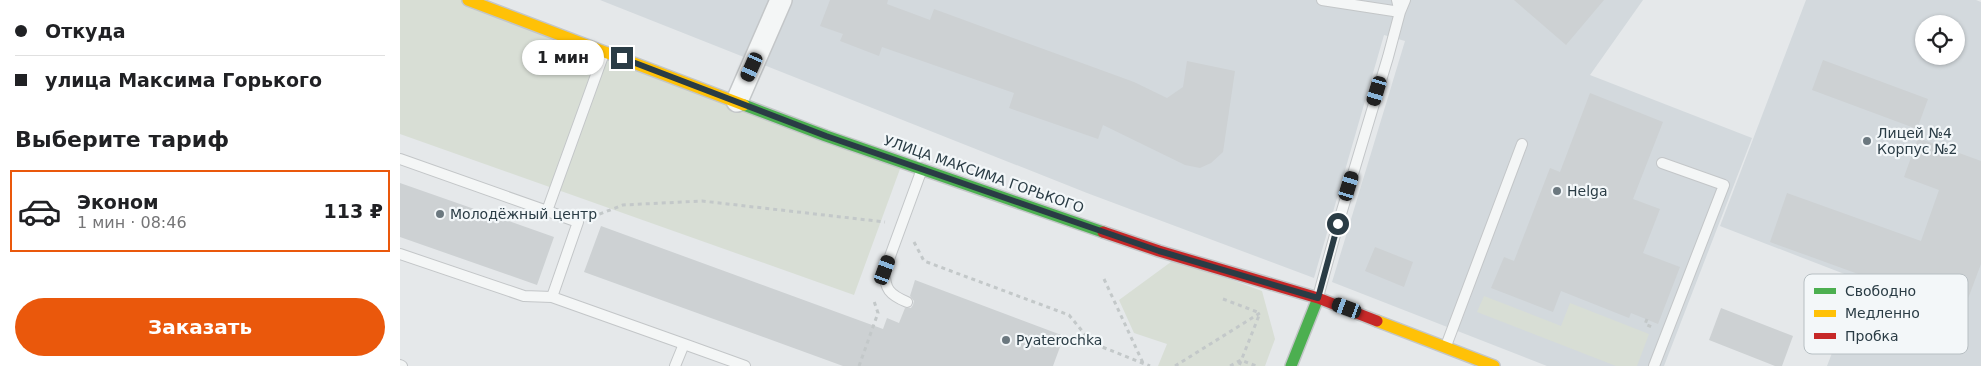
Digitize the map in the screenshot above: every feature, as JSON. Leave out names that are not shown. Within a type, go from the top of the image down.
[{"type":"street","name":"УЛИЦА МАКСИМА ГОРЬКОГО","points":[[468,0],[826,136],[1159,251],[1318,298],[1494,366]]},
{"type":"street","points":[[737,101],[781,0]]},
{"type":"street","points":[[1291,366],[1318,298]]},
{"type":"lane","points":[[1322,0],[1400,12]]},
{"type":"lane","points":[[1397,0],[1400,12]]},
{"type":"lane","points":[[1318,298],[1338,224],[1405,0]]},
{"type":"lane","points":[[547,211],[605,52]]},
{"type":"lane","points":[[1446,347],[1522,144]]},
{"type":"lane","points":[[400,159],[578,222],[552,296]]},
{"type":"lane","points":[[1654,366],[1724,185],[1662,163]]},
{"type":"lane","points":[[907,302],[893,296],[884,280],[885,270],[922,168]]},
{"type":"lane","points":[[400,254],[524,296],[552,296],[745,366]]},
{"type":"lane","points":[[675,366],[684,344]]},
{"type":"path","points":[[590,217],[623,205],[702,201],[886,222]]},
{"type":"path","points":[[902,222],[924,261],[1069,315],[1092,344],[1150,366]]},
{"type":"path","points":[[1104,279],[1143,363]]},
{"type":"path","points":[[1176,366],[1260,313],[1238,366]]},
{"type":"path","points":[[1230,366],[1241,360]]},
{"type":"path","points":[[1241,360],[1256,366]]},
{"type":"shaded area","points":[[400,0],[475,0],[904,158],[854,295],[400,134]]},
{"type":"shaded area","points":[[600,0],[1643,0],[1590,75],[1752,138],[1664,366],[1547,366],[1332,282],[1405,41],[1384,35],[1314,278],[1087,193]]},
{"type":"shaded area","name":"Лицей №4 Корпус №2","points":[[1806,0],[1976,0],[1981,2],[1981,366],[1827,366],[1832,354],[1968,354],[1968,274],[1844,274],[1720,226]]},
{"type":"shaded area","points":[[1175,259],[1262,291],[1275,339],[1265,366],[1158,366],[1167,344],[1134,333],[1119,300]]},
{"type":"shaded area","points":[[1484,296],[1561,326],[1570,303],[1649,334],[1637,366],[1616,366],[1477,312]]},
{"type":"building","points":[[830,0],[888,0],[887,4],[930,20],[934,9],[1134,82],[1167,98],[1183,87],[1187,61],[1235,71],[1223,152],[1211,163],[1200,168],[1185,165],[1103,125],[1098,139],[1009,108],[1014,93],[882,47],[879,56],[840,41],[843,34],[820,26]]},
{"type":"building","points":[[1514,0],[1604,0],[1566,45]]},
{"type":"building","points":[[1823,60],[1928,99],[1917,129],[1812,90]]},
{"type":"building","points":[[1590,93],[1663,122],[1633,199],[1660,209],[1643,253],[1680,267],[1658,324],[1631,313],[1629,318],[1561,291],[1553,312],[1491,288],[1504,257],[1514,261],[1550,168],[1560,172]]},
{"type":"building","points":[[1918,138],[1981,161],[1981,264],[1968,299],[1968,274],[1858,274],[1770,242],[1787,193],[1921,241],[1939,190],[1904,177]]},
{"type":"building","points":[[400,183],[554,237],[537,285],[400,237]]},
{"type":"building","points":[[601,226],[883,329],[887,318],[899,323],[905,308],[911,308],[913,305],[914,301],[910,296],[915,280],[1064,336],[1053,366],[843,366],[584,272]]},
{"type":"building","points":[[1375,247],[1413,262],[1404,287],[1365,271]]},
{"type":"building","points":[[1721,308],[1793,336],[1782,366],[1775,366],[1709,340]]},
{"type":"traffic: fast","points":[[744,105],[826,136],[1103,232]]},
{"type":"traffic: fast","points":[[1291,366],[1318,298]]},
{"type":"traffic: slow","points":[[468,0],[744,105]]},
{"type":"traffic: slow","points":[[1377,321],[1494,366]]},
{"type":"traffic: jam","points":[[1103,232],[1159,251],[1318,298],[1377,321]]},
{"type":"place","name":"Лицей №4 Корпус №2","points":[[1867,141]]},
{"type":"place","name":"Helga","points":[[1557,191]]},
{"type":"place","name":"Молодёжный центр","points":[[440,214]]},
{"type":"place","name":"Pyaterochka","points":[[1006,340]]},
{"type":"route","points":[[622,58],[826,136],[1159,251],[1318,298],[1338,224]]}]
